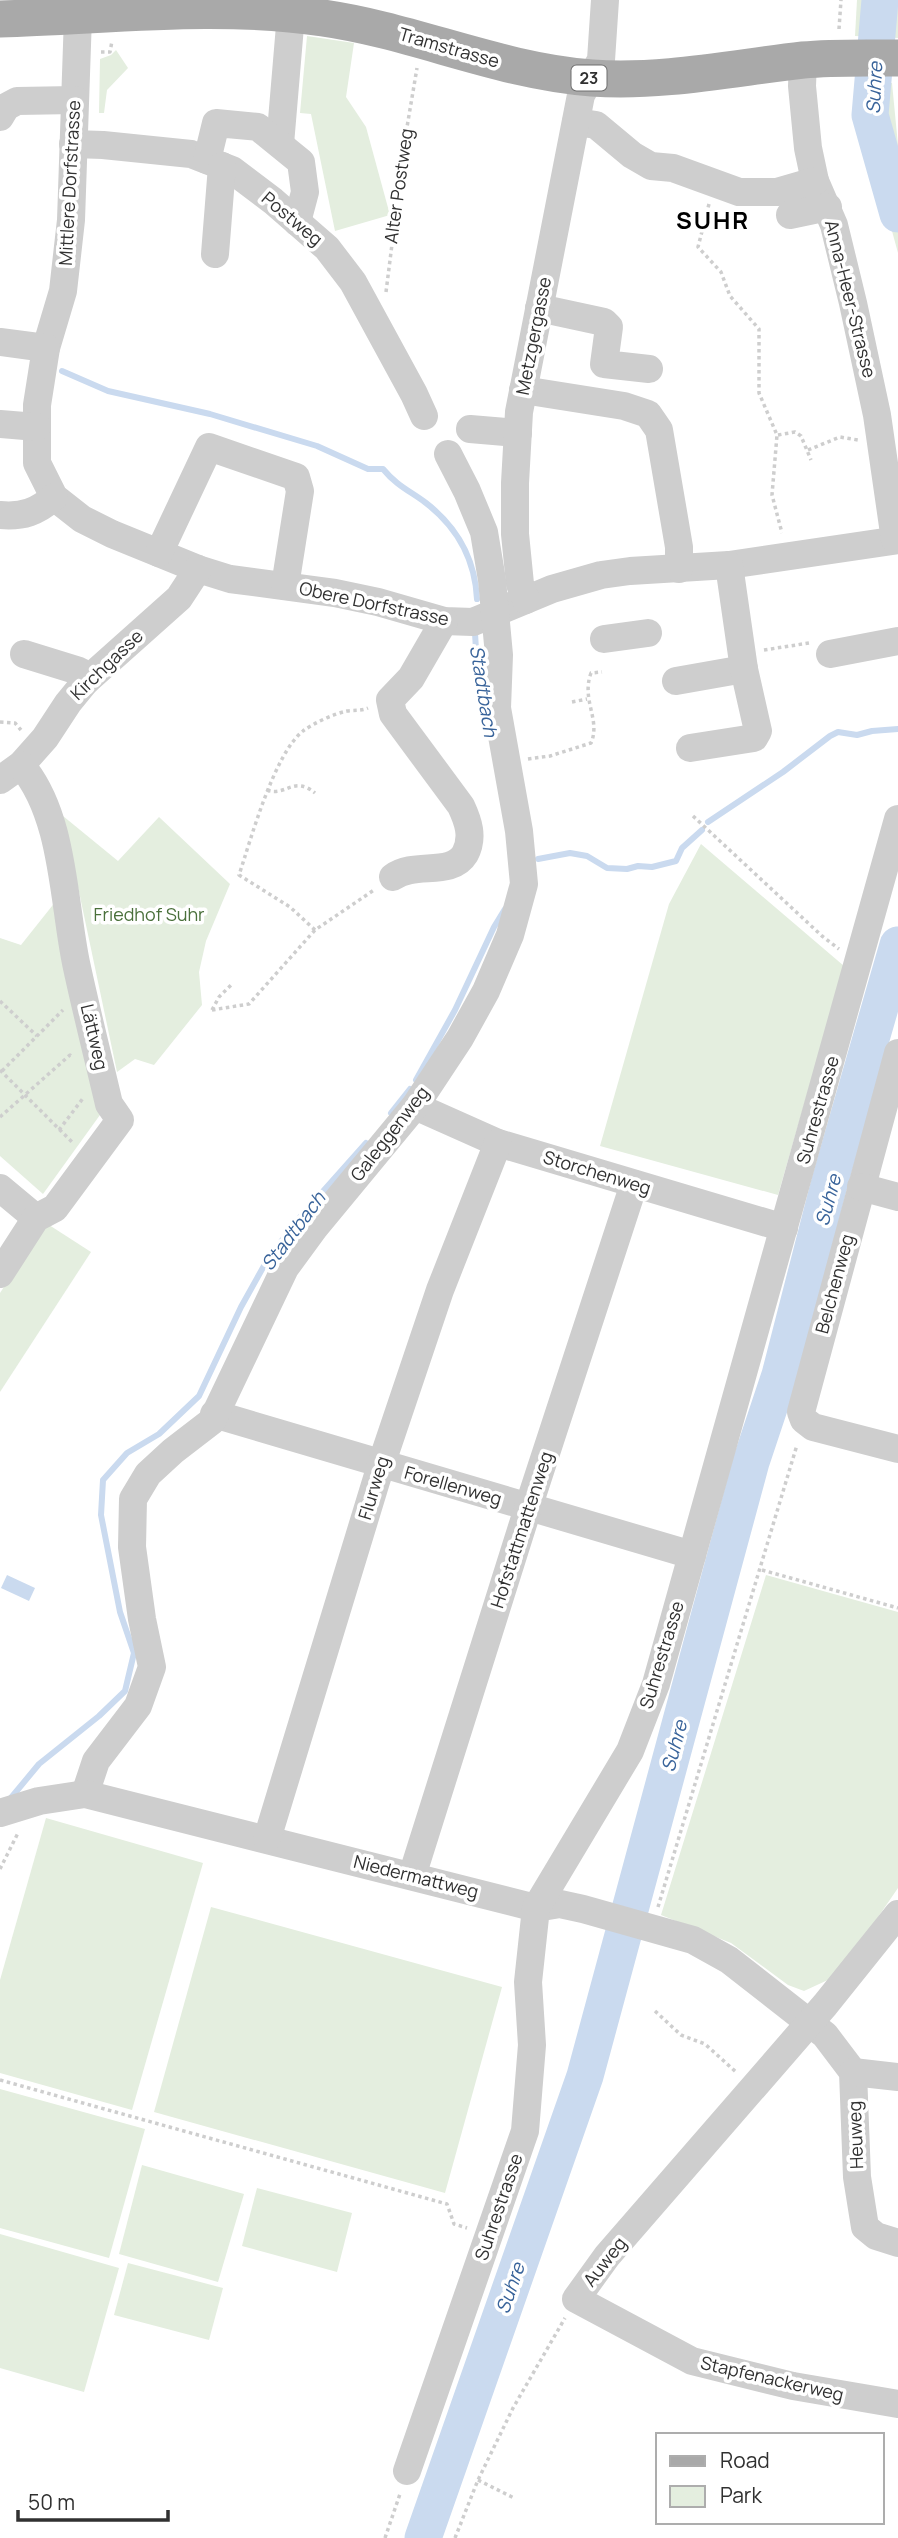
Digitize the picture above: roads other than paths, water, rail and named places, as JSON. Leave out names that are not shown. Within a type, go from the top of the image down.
[{"type":"main road","name":"Tramstrasse","points":[[0,19],[215,9],[314,10],[528,70],[592,78],[658,78],[803,60],[898,58]]},
{"type":"street","name":"Metzgergasse","points":[[526,600],[520,584],[515,534],[515,483],[523,390],[581,95],[601,60],[605,0]]},
{"type":"street","points":[[280,144],[314,10]]},
{"type":"street","name":"Mittlere Dorfstrasse","points":[[46,348],[63,291],[71,220],[78,16]]},
{"type":"street","name":"Anna-Heer-Strasse","points":[[803,60],[802,86],[808,148],[815,181],[828,207],[853,303],[877,415],[896,540]]},
{"type":"street","points":[[0,117],[6,107],[18,101],[75,100]]},
{"type":"street","points":[[576,122],[596,125],[632,155],[651,166],[673,168],[738,192],[777,192],[815,181]]},
{"type":"street","points":[[215,254],[216,123],[258,127],[301,162],[306,192],[297,222]]},
{"type":"street","name":"Postweg","points":[[73,144],[191,154],[232,170],[327,248],[353,282],[424,416]]},
{"type":"street","points":[[790,215],[828,207]]},
{"type":"street","points":[[539,308],[604,322],[609,327],[604,364],[649,369]]},
{"type":"street","points":[[0,342],[46,348]]},
{"type":"street","name":"Obere Dorfstrasse","points":[[46,348],[37,405],[37,463],[54,497],[82,519],[198,569],[230,579],[378,602],[444,621],[473,622],[552,589],[601,575],[729,565],[896,540]]},
{"type":"street","points":[[523,390],[624,405],[648,414],[659,430],[679,547],[679,569]]},
{"type":"street","points":[[0,424],[37,427]]},
{"type":"street","points":[[470,429],[518,433]]},
{"type":"street","points":[[159,553],[209,447],[296,477],[300,491],[285,586]]},
{"type":"street","points":[[447,454],[467,491],[484,532],[492,580],[494,615]]},
{"type":"street","points":[[0,515],[30,514],[54,497]]},
{"type":"street","points":[[690,748],[754,738],[758,731],[743,661],[729,565]]},
{"type":"street","name":"Kirchgasse","points":[[10,772],[45,738],[86,681],[179,598],[198,569]]},
{"type":"street","name":"Galeggenweg","points":[[85,1794],[96,1761],[138,1706],[152,1667],[132,1547],[132,1499],[148,1474],[212,1420],[285,1268],[315,1227],[415,1106],[460,1038],[486,991],[510,935],[524,884],[519,831],[497,708],[499,655],[494,615]]},
{"type":"street","points":[[384,882],[404,869],[451,866],[461,860],[468,849],[468,823],[461,806],[393,714],[390,700],[411,678],[444,621]]},
{"type":"street","points":[[604,639],[648,633]]},
{"type":"street","points":[[830,654],[898,641]]},
{"type":"street","points":[[24,654],[79,671],[86,681]]},
{"type":"street","points":[[676,681],[743,661]]},
{"type":"street","name":"Lättweg","points":[[0,1274],[36,1218],[55,1208],[120,1121],[109,1104],[83,990],[53,828],[41,796],[10,772]]},
{"type":"street","name":"Suhrestrasse","points":[[407,2472],[525,2132],[532,2045],[528,1982],[536,1908],[630,1751],[656,1684],[898,819]]},
{"type":"street","name":"Belchenweg","points":[[898,1052],[801,1412],[804,1420],[813,1427],[898,1449]]},
{"type":"street","name":"Storchenweg","points":[[415,1106],[498,1143],[784,1228]]},
{"type":"street","name":"Flurweg","points":[[267,1839],[382,1465],[440,1290],[498,1143]]},
{"type":"street","name":"Hofstattmattenweg","points":[[412,1876],[634,1184]]},
{"type":"street","points":[[861,1187],[898,1198]]},
{"type":"street","points":[[0,1188],[36,1218]]},
{"type":"street","name":"Forellenweg","points":[[214,1413],[692,1555]]},
{"type":"street","name":"Niedermattweg","points":[[12,1809],[85,1794],[536,1908],[559,1904],[603,1915],[692,1940],[729,1960],[809,2022]]},
{"type":"street","name":"Auweg","points":[[576,2299],[607,2256],[809,2022],[898,1914]]},
{"type":"street","points":[[809,2022],[825,2035],[853,2072],[898,2077]]},
{"type":"street","name":"Heuweg","points":[[853,2072],[857,2177],[865,2227],[876,2236],[898,2243]]},
{"type":"street","name":"Stapfenackerweg","points":[[576,2299],[692,2361],[793,2386],[898,2404]]},
{"type":"water","points":[[7,1575],[35,1588],[29,1601],[1,1588]]},
{"type":"waterway","name":"Suhre","points":[[880,0],[870,115],[898,214]]},
{"type":"waterway","name":"Stadtbach","points":[[62,371],[108,391],[210,414],[317,446],[368,469],[383,469],[437,512],[455,534],[473,571],[477,599]]},
{"type":"waterway","name":"Stadtbach","points":[[475,633],[485,703]]},
{"type":"waterway","points":[[708,822],[838,732],[857,735],[898,729]]},
{"type":"waterway","points":[[538,859],[570,853],[587,856],[607,868],[652,867],[676,861],[682,848],[702,830]]},
{"type":"waterway","name":"Stadtbach","points":[[416,1080],[455,1010],[505,909]]},
{"type":"waterway","name":"Suhre","points":[[423,2538],[585,2076],[751,1462],[780,1375],[830,1181],[898,945]]},
{"type":"waterway","name":"Stadtbach","points":[[391,1113],[410,1089]]},
{"type":"waterway","name":"Stadtbach","points":[[10,1799],[39,1764],[99,1716],[125,1691],[134,1653],[120,1612],[101,1515],[103,1480],[127,1453],[159,1434],[199,1396],[241,1307],[265,1264],[293,1225],[366,1143]]},
{"type":"district","name":"SUHR","points":[[713,221]]},
{"type":"park label","name":"Friedhof Suhr","points":[[149,915]]}]
